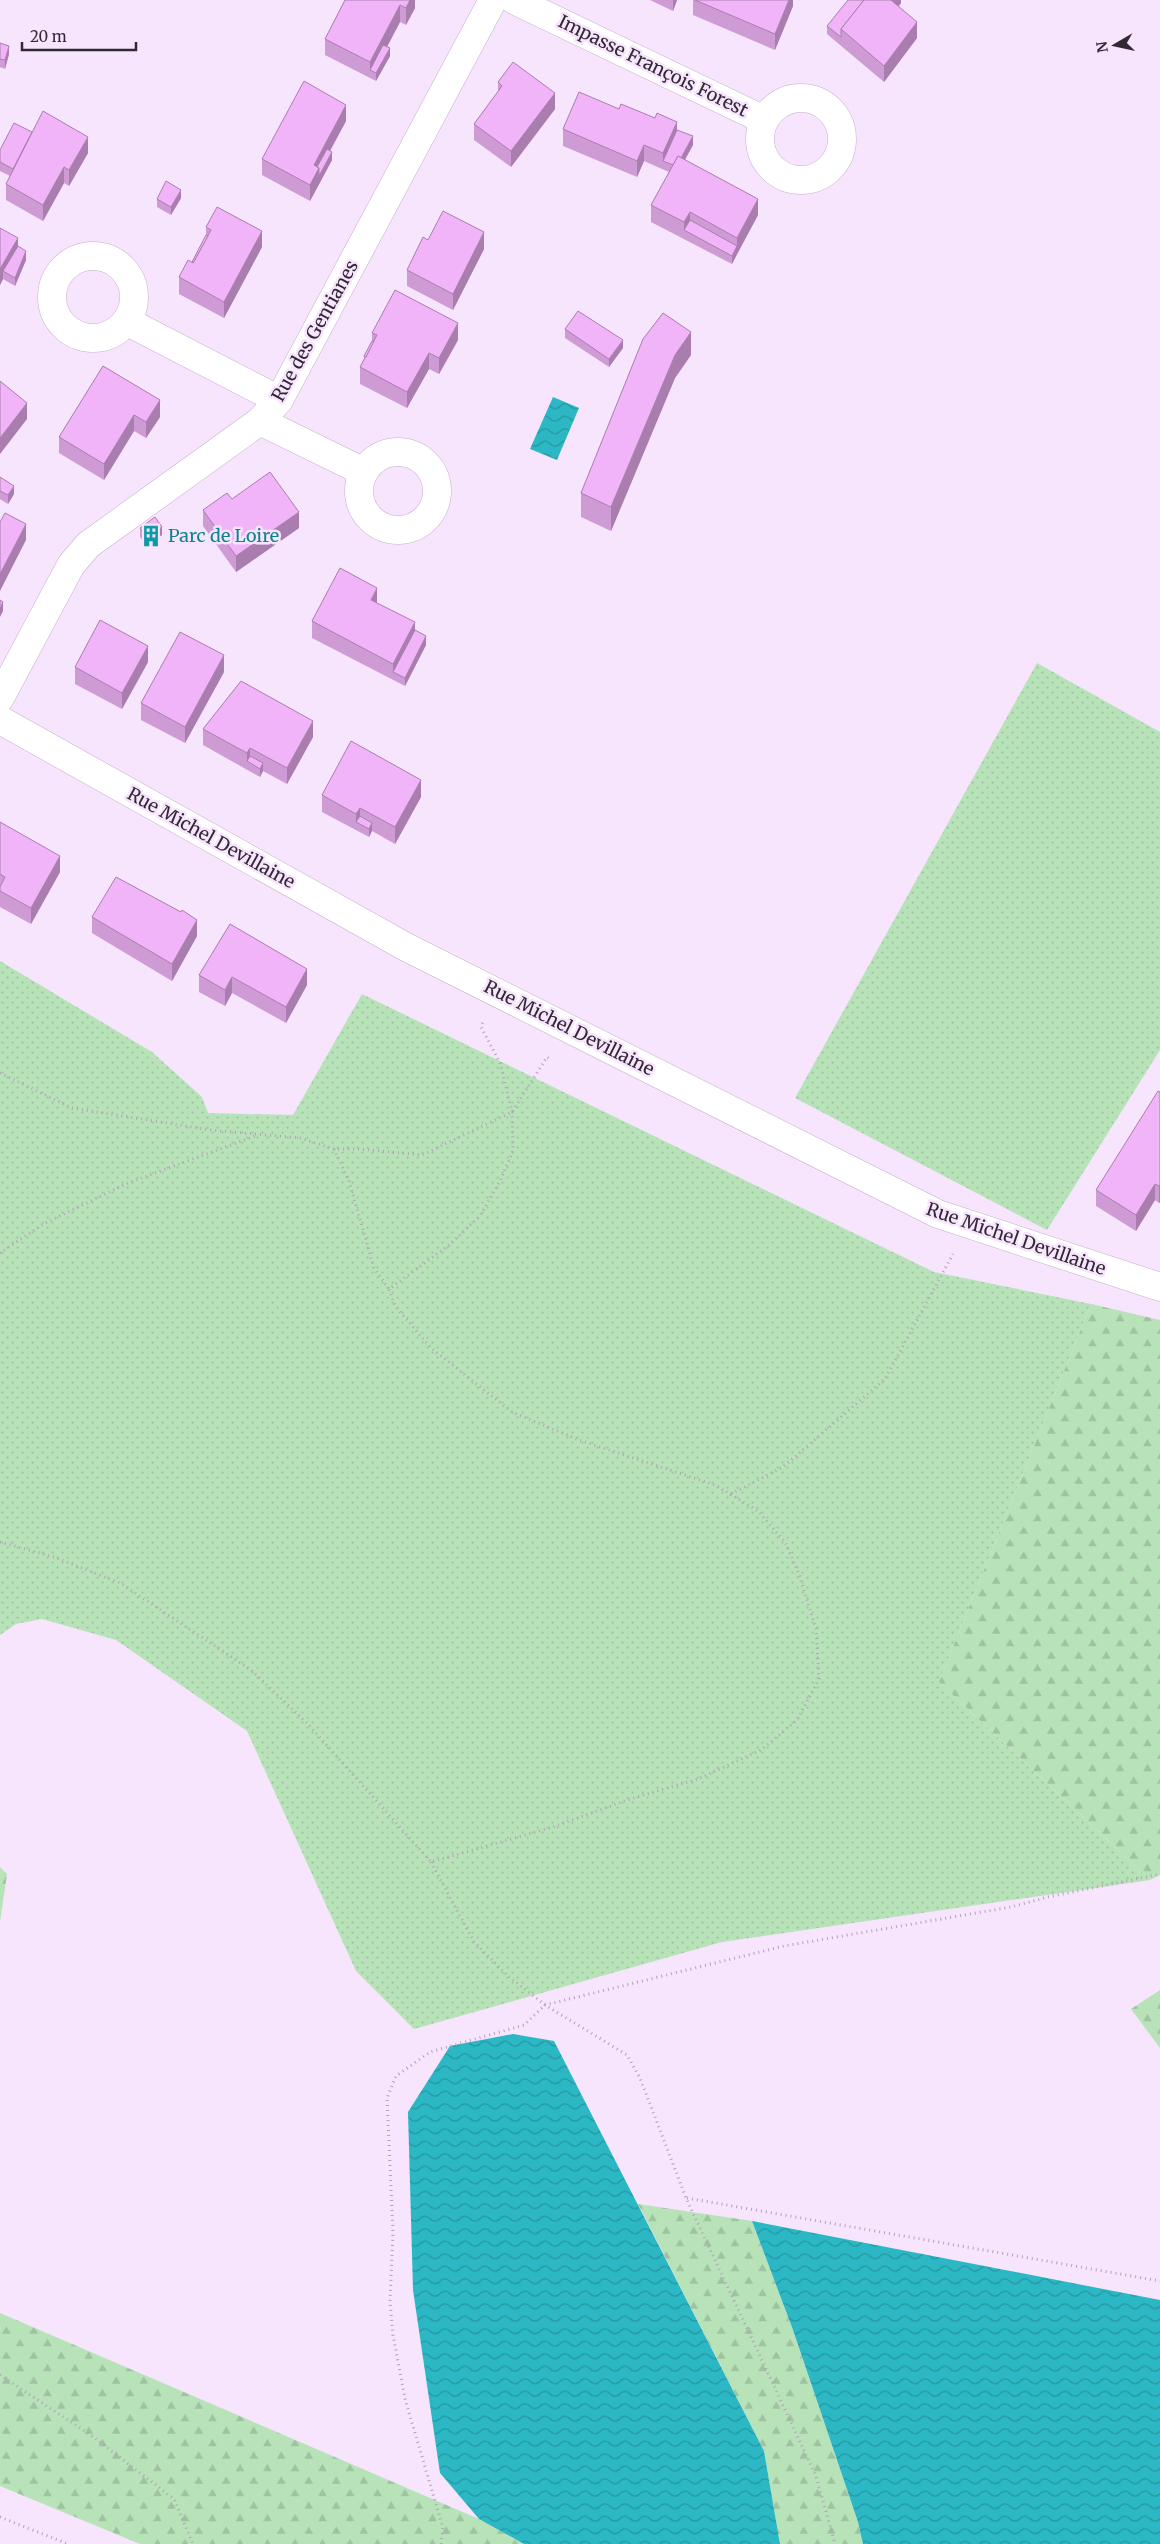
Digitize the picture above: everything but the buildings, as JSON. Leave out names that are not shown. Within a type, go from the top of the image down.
[{"type":"street","name":"Rue des Gentianes","points":[[0,698],[71,565],[88,545],[260,421],[279,400],[493,0]]},
{"type":"street","name":"Impasse François Forest","points":[[514,0],[764,120]]},
{"type":"street","points":[[126,321],[279,400]]},
{"type":"street","points":[[260,421],[364,472]]},
{"type":"street","name":"Rue Michel Devillaine","points":[[0,720],[406,947],[938,1214],[1160,1287]]},
{"type":"path","points":[[389,1289],[449,1245],[480,1216],[500,1181],[513,1151],[512,1112],[500,1063],[481,1027],[495,992]]},
{"type":"path","points":[[0,1073],[72,1108],[211,1130],[300,1138],[334,1149],[422,1155],[512,1112],[547,1057],[556,1062]]},
{"type":"path","points":[[0,1253],[45,1223],[128,1183],[261,1134]]},
{"type":"path","points":[[334,1149],[349,1181],[374,1268],[389,1289],[396,1306],[431,1348],[512,1412],[579,1440],[716,1486],[758,1511],[785,1542],[799,1574],[816,1629],[819,1679],[797,1720],[761,1750],[698,1778],[630,1799],[553,1827],[431,1862]]},
{"type":"path","points":[[730,1494],[782,1467],[886,1379],[970,1224]]},
{"type":"path","points":[[0,1542],[54,1557],[120,1583],[251,1670],[307,1723],[431,1862],[474,1942],[507,1975],[545,2005],[626,2055],[640,2078],[686,2198],[816,2476],[835,2544]]},
{"type":"path","points":[[441,2544],[443,2528],[406,2399],[393,2335],[390,2301],[393,2232],[387,2098],[396,2076],[430,2052],[524,2025],[545,2005],[784,1946],[1011,1907],[1048,1897],[1160,1874]]},
{"type":"path","points":[[686,2198],[1160,2281]]},
{"type":"path","points":[[0,2375],[92,2436],[174,2499],[193,2544]]},
{"type":"path","points":[[0,2517],[68,2544]]},
{"type":"green space","points":[[1037,663],[1160,732],[1160,1050],[1047,1230],[795,1098]]},
{"type":"green space","points":[[0,961],[152,1052],[202,1097],[208,1113],[293,1115],[362,994],[934,1272],[1091,1304],[939,1682],[1150,1880],[722,1942],[414,2029],[356,1971],[247,1731],[116,1640],[42,1619],[16,1624],[0,1635]]},
{"type":"green space","points":[[1091,1304],[1160,1320],[1160,1875],[1150,1880],[939,1682]]},
{"type":"green space","points":[[0,1867],[7,1874],[0,1922]]},
{"type":"green space","points":[[1160,1990],[1160,2048],[1131,2009]]},
{"type":"green space","points":[[638,2204],[752,2221],[793,2330],[858,2522],[863,2544],[780,2544],[764,2451]]},
{"type":"green space","points":[[0,2313],[479,2519],[524,2544],[140,2544],[0,2486]]},
{"type":"water","points":[[553,397],[579,408],[557,460],[530,449]]},
{"type":"water","points":[[513,2034],[554,2041],[764,2451],[780,2544],[524,2544],[479,2519],[440,2473],[413,2290],[408,2112],[450,2046]]},
{"type":"water","points":[[752,2221],[1160,2300],[1160,2544],[863,2544],[858,2522],[793,2330]]},
{"type":"place","name":"Parc de Loire","points":[[151,536]]}]
